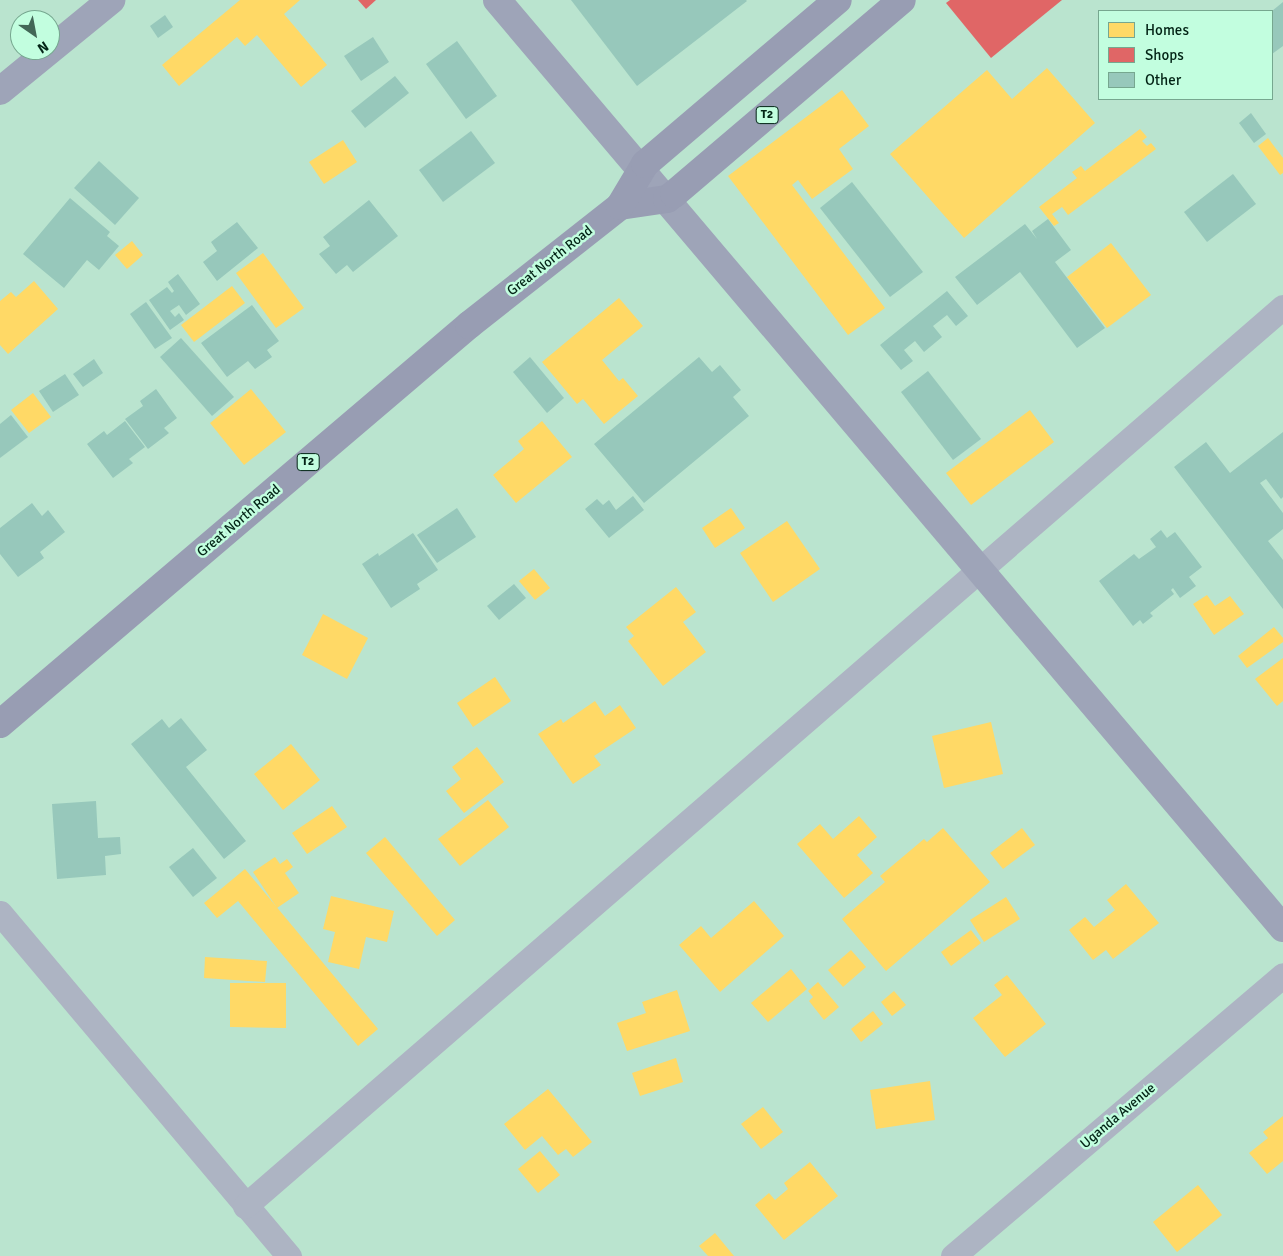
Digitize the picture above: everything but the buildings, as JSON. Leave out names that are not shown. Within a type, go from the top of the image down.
[{"type":"highway","name":"Great North Road","points":[[0,724],[469,325],[620,206],[640,170],[838,0]]},
{"type":"highway","name":"T2","points":[[667,199],[902,0]]},
{"type":"highway","name":"Great North Road","points":[[620,206],[667,199]]},
{"type":"main road","points":[[0,91],[112,0]]},
{"type":"main road","points":[[497,0],[640,170],[667,199],[978,571],[1283,928]]},
{"type":"street","points":[[245,1206],[1283,307]]},
{"type":"street","points":[[0,914],[289,1256]]},
{"type":"street","name":"Uganda Avenue","points":[[953,1256],[1283,975]]}]
